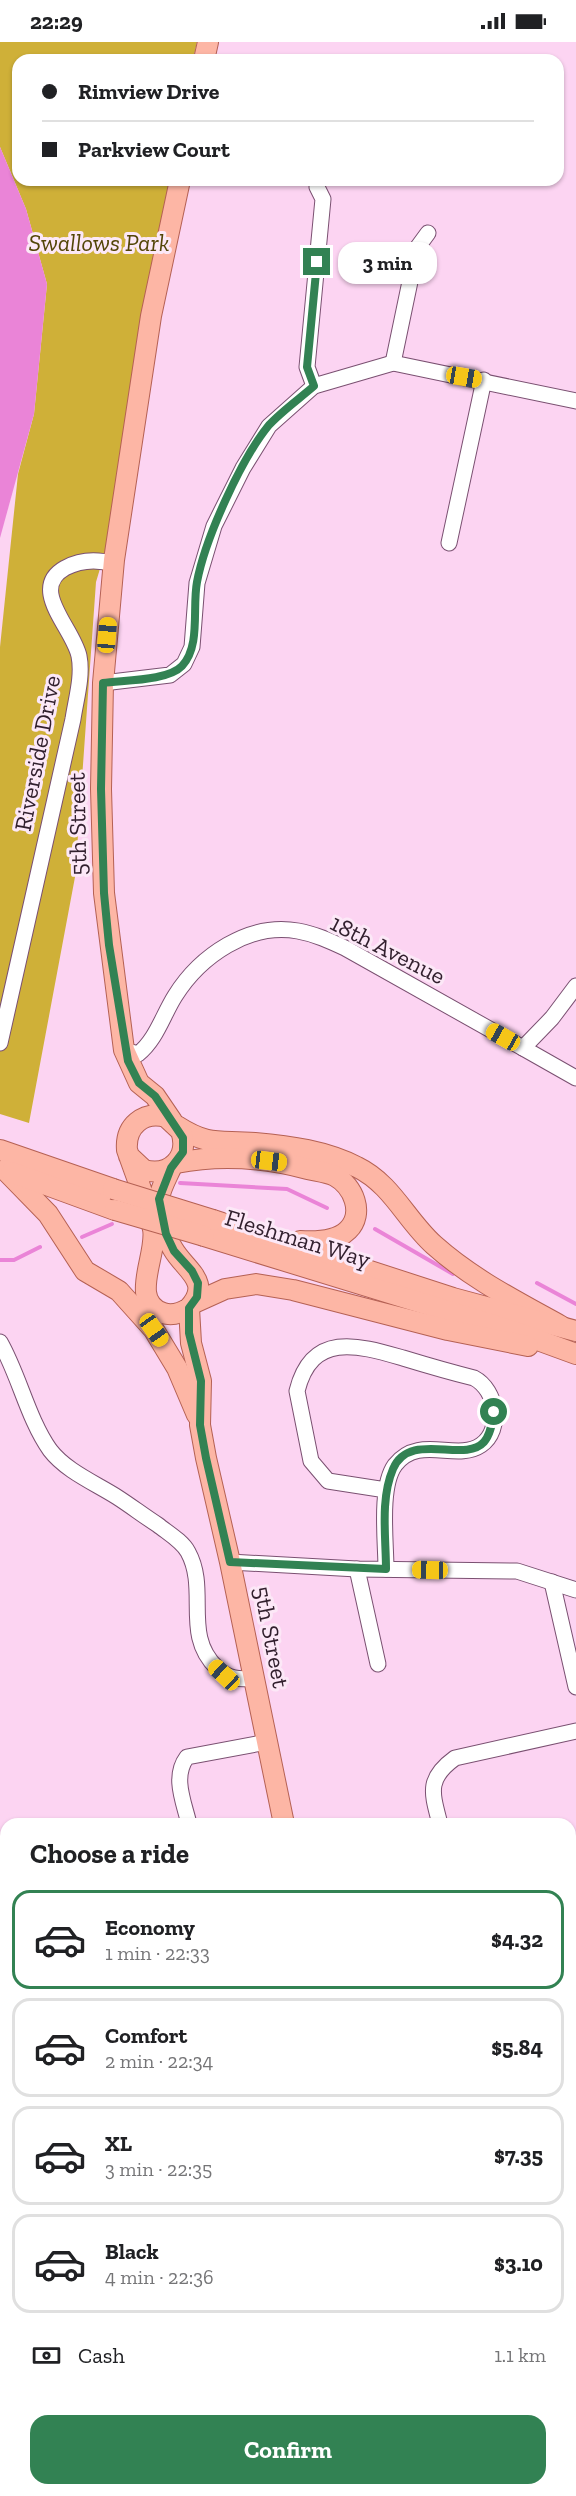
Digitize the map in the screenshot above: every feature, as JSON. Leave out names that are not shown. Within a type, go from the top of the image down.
[{"type":"main road","points":[[114,562],[151,316],[179,186]]},
{"type":"main road","name":"5th Street","points":[[114,562],[103,683],[101,789],[104,893],[124,1050],[139,1083],[155,1096],[175,1123]]},
{"type":"main road","points":[[139,1083],[134,1124],[127,1143],[129,1156],[153,1229],[153,1256],[145,1279],[152,1305],[177,1314],[225,1289],[256,1284],[293,1290],[502,1342],[572,1353]]},
{"type":"main road","points":[[134,1124],[153,1115],[175,1123],[195,1138],[215,1143],[253,1143],[292,1147],[330,1155],[359,1168],[385,1186],[432,1243],[459,1266],[494,1290],[568,1328]]},
{"type":"main road","points":[[173,1166],[184,1145],[175,1123]]},
{"type":"main road","points":[[129,1156],[144,1170],[158,1172],[173,1166],[232,1156],[287,1164],[334,1176],[349,1188],[356,1201],[355,1218],[348,1230],[334,1238],[319,1242],[285,1241]]},
{"type":"main road","points":[[4,1160],[48,1214],[64,1238],[70,1252],[85,1271],[119,1291],[154,1330],[177,1368],[188,1394]]},
{"type":"main road","name":"Fleshman Way","points":[[4,1160],[115,1210],[285,1241],[453,1298],[568,1328]]},
{"type":"main road","name":"Fleshman Way","points":[[4,1160],[113,1189],[209,1228],[572,1353]]},
{"type":"main road","name":"5th Street","points":[[173,1166],[159,1199],[166,1234],[174,1251],[196,1276],[198,1290],[191,1306],[191,1343],[201,1381],[200,1425]]},
{"type":"main road","name":"5th Street","points":[[64,1238],[99,1266],[124,1278],[152,1305],[183,1351],[190,1382],[188,1394],[200,1425],[283,1818]]},
{"type":"street","points":[[314,386],[307,367],[323,199],[317,187]]},
{"type":"street","points":[[393,363],[417,248],[428,233]]},
{"type":"street","points":[[103,683],[170,675],[184,664],[192,647],[197,583],[214,526],[243,468],[269,426],[314,386],[393,363],[484,380],[576,401]]},
{"type":"street","points":[[449,543],[484,380]]},
{"type":"street","name":"Riverside Drive","points":[[0,1043],[73,719],[80,677],[75,644],[51,597],[49,585],[55,574],[73,564],[97,561],[114,562]]},
{"type":"street","name":"18th Avenue","points":[[124,1050],[138,1054],[148,1046],[176,994],[199,967],[220,950],[246,935],[271,930],[296,931],[320,937],[345,948],[523,1048]]},
{"type":"street","points":[[576,986],[552,1018],[523,1048],[576,1078]]},
{"type":"street","points":[[0,1342],[50,1450],[71,1470],[117,1497],[175,1537],[188,1550],[194,1566],[197,1588],[196,1625],[201,1647],[208,1659],[224,1675],[239,1680],[254,1678]]},
{"type":"street","points":[[386,1491],[328,1481],[311,1461],[297,1391],[300,1380],[312,1360],[331,1348],[358,1346],[474,1378],[483,1383],[490,1392],[494,1412],[490,1433],[483,1444],[466,1449],[424,1449],[412,1452],[393,1467],[386,1491],[386,1569]]},
{"type":"street","points":[[230,1562],[357,1569],[517,1571],[576,1590]]},
{"type":"street","points":[[357,1569],[378,1664]]},
{"type":"street","points":[[552,1582],[576,1687]]},
{"type":"street","points":[[439,1818],[432,1791],[434,1779],[443,1766],[455,1758],[576,1731]]},
{"type":"street","points":[[188,1818],[178,1777],[180,1766],[187,1757],[267,1742]]},
{"type":"green space","name":"Swallows Park","points":[[0,42],[197,42],[194,54],[12,54],[12,176],[0,147]]},
{"type":"green space","name":"Swallows Park","points":[[16,186],[170,186],[105,552],[96,582],[75,877],[29,1123],[0,1114],[0,647],[18,474],[34,414],[47,284],[26,209]]},
{"type":"shaded area","points":[[0,147],[12,176],[12,186],[16,186],[26,209],[47,284],[34,414],[0,538]]},
{"type":"waterway","points":[[180,1183],[287,1189],[327,1208]]},
{"type":"waterway","points":[[82,1237],[112,1224]]},
{"type":"waterway","points":[[375,1229],[453,1274]]},
{"type":"waterway","points":[[0,1260],[14,1260],[40,1247]]},
{"type":"waterway","points":[[537,1283],[576,1304]]},
{"type":"route","points":[[317,262],[307,367],[314,386],[269,426],[243,468],[214,526],[197,583],[192,647],[188,658],[176,672],[170,675],[103,683],[101,789],[104,893],[124,1050],[139,1083],[155,1096],[181,1131],[183,1138],[183,1152],[171,1168],[159,1199],[166,1234],[174,1251],[196,1276],[198,1283],[197,1297],[189,1308],[189,1333],[201,1381],[200,1425],[230,1562],[386,1569],[386,1491],[393,1467],[412,1452],[424,1449],[475,1448],[483,1444],[490,1433],[494,1412]]}]
